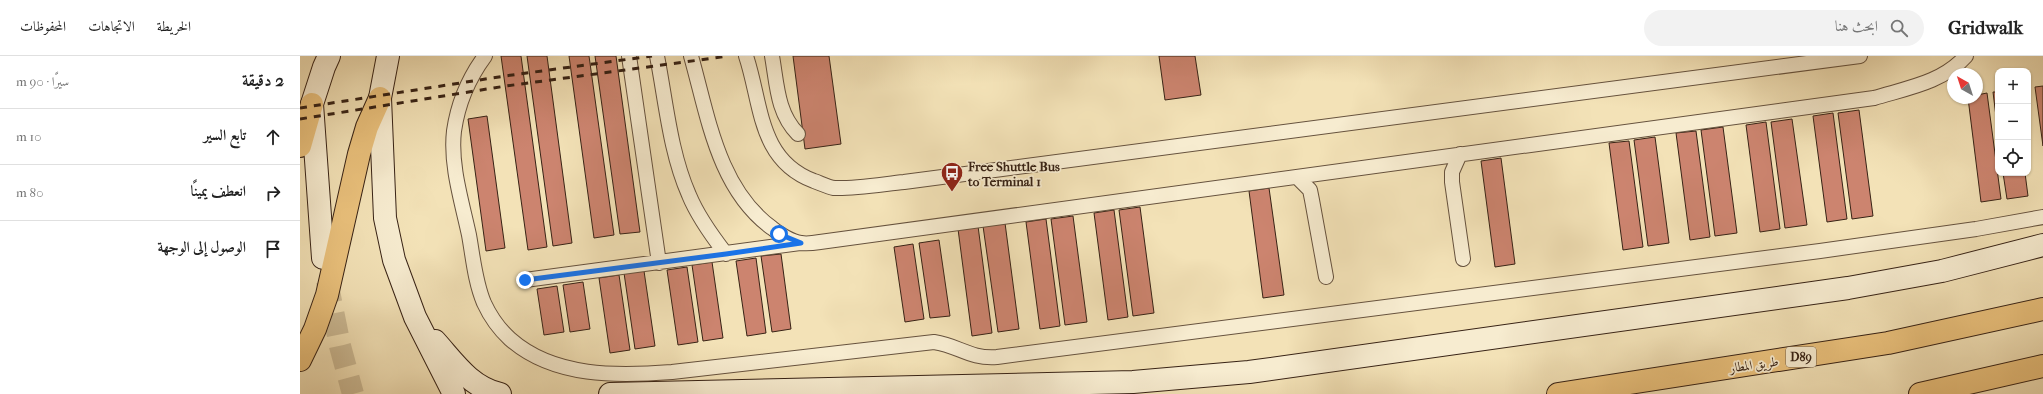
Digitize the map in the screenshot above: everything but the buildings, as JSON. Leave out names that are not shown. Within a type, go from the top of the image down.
[{"type":"highway","points":[[300,360],[315,329],[328,295],[359,154],[367,127],[380,98]]},
{"type":"highway","points":[[300,146],[312,104]]},
{"type":"highway","name":"طريق المطار","points":[[1558,394],[1888,343],[2043,309]]},
{"type":"highway","points":[[1920,394],[2043,366]]},
{"type":"main road","points":[[323,258],[312,104],[329,56]]},
{"type":"main road","points":[[388,56],[380,98],[385,218],[394,260],[415,317],[454,394]]},
{"type":"main road","points":[[610,394],[1134,382],[1249,372],[1848,288],[1942,271],[2043,245]]},
{"type":"main road","points":[[415,317],[461,371],[475,384],[489,391],[500,394]]},
{"type":"lane","points":[[485,56],[472,73],[460,102],[454,132],[455,162],[477,280],[484,302],[495,323],[511,340],[536,356],[558,365],[581,371],[604,374],[638,375],[934,342],[946,344],[975,356],[997,357],[1820,251],[1976,229],[2043,217]]},
{"type":"lane","points":[[629,56],[659,263]]},
{"type":"lane","points":[[657,56],[678,163],[689,196],[705,226],[726,254]]},
{"type":"lane","points":[[691,56],[718,149],[737,191],[743,201],[759,219],[779,234],[801,243]]},
{"type":"lane","points":[[746,56],[752,74],[760,113],[769,139],[781,158],[798,174],[833,188],[904,182],[1860,56]]},
{"type":"lane","points":[[772,56],[782,111],[798,134]]},
{"type":"lane","points":[[525,280],[801,243],[820,242],[1874,98],[1942,77],[1958,66],[1966,56]]},
{"type":"lane","points":[[1460,154],[1452,172],[1452,182],[1463,259]]},
{"type":"lane","points":[[1297,177],[1310,190],[1326,277]]},
{"type":"tunnel","points":[[327,281],[340,346],[353,394]]},
{"type":"railway","points":[[300,108],[505,76],[652,56]]},
{"type":"railway","points":[[300,119],[506,86],[729,56]]},
{"type":"place","name":"Free Shuttle Bus to Terminal 1","points":[[952,192]]},
{"type":"route","points":[[525,280],[801,243],[779,234]]}]
